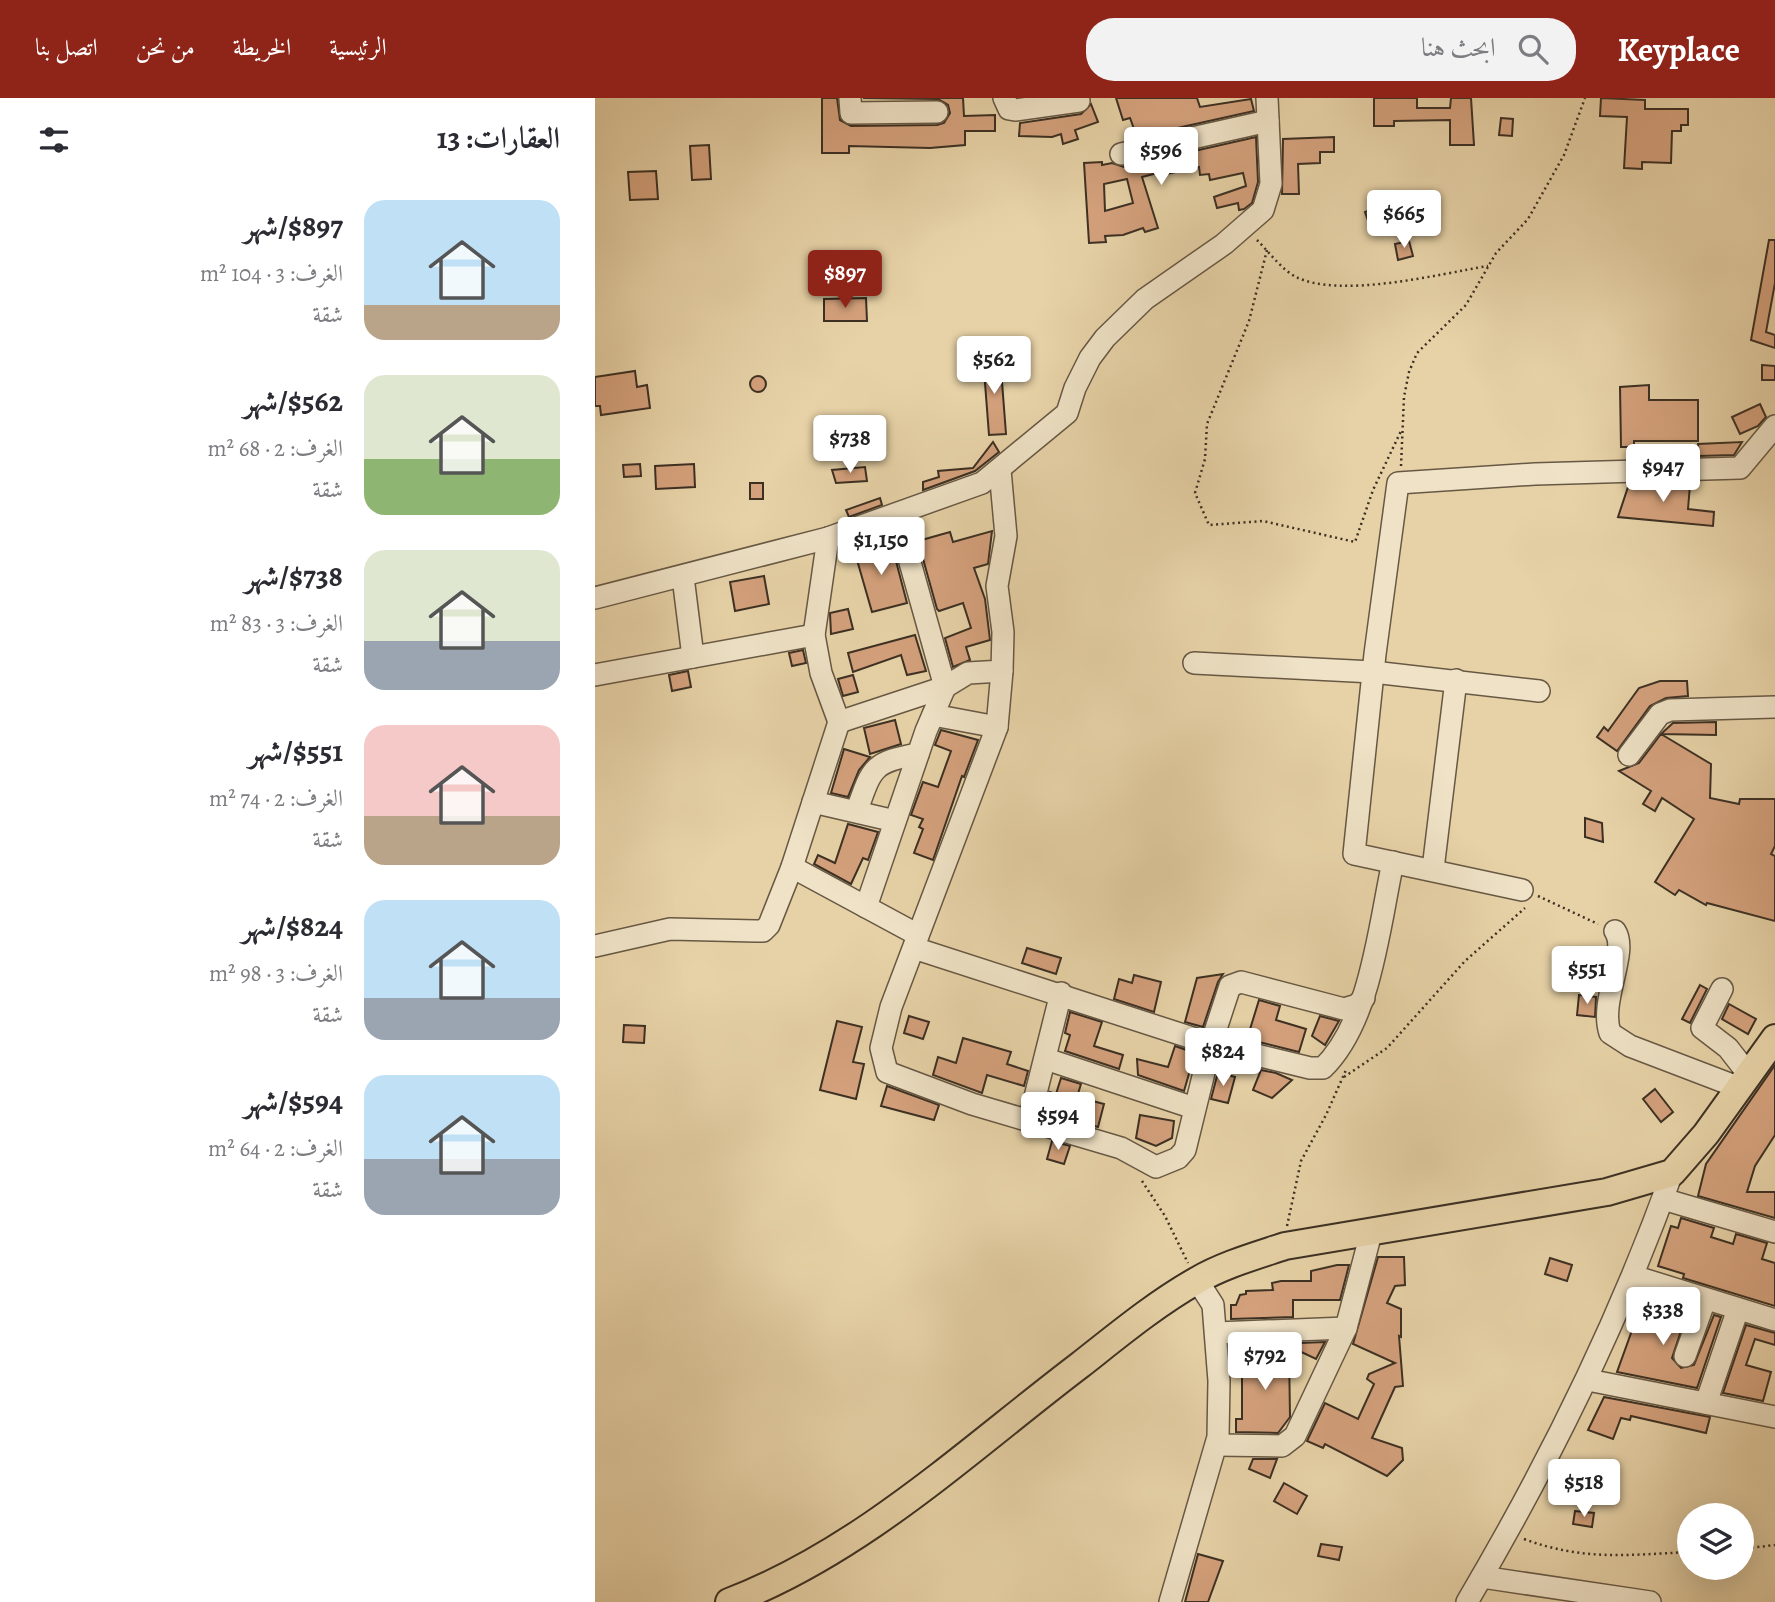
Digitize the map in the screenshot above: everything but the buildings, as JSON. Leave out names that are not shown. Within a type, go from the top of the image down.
[{"type":"main road","points":[[729,1602],[808,1565],[889,1514],[1143,1315],[1197,1280],[1248,1258],[1285,1247],[1607,1192],[1672,1173],[1745,1081],[1775,1038]]},
{"type":"street","points":[[850,98],[851,113],[937,112]]},
{"type":"street","points":[[1005,98],[1009,109],[1015,110],[1082,99]]},
{"type":"street","points":[[595,598],[828,538],[897,516],[982,483],[1000,470],[1067,413],[1075,388],[1090,358],[1105,338],[1135,308],[1259,215],[1271,195],[1267,98]]},
{"type":"street","points":[[1121,154],[1268,121]]},
{"type":"street","points":[[1525,898],[1433,869],[1354,854],[1373,672],[1398,483],[1535,474],[1740,468],[1775,426]]},
{"type":"street","points":[[1000,470],[1006,537],[997,586],[1003,632],[997,727],[891,1007],[881,1048],[887,1072],[1029,1121],[1121,1148],[1156,1167],[1178,1158],[1185,1150],[1211,1044],[1230,986],[1241,982],[1343,1009],[1357,1005],[1364,998]]},
{"type":"street","points":[[866,906],[918,754],[945,687],[897,516]]},
{"type":"street","points":[[595,946],[670,929],[763,931],[769,925],[792,867],[839,722],[821,673],[814,635],[828,538]]},
{"type":"street","points":[[683,577],[693,657]]},
{"type":"street","points":[[595,675],[814,635]]},
{"type":"street","points":[[1194,663],[1373,672],[1539,691]]},
{"type":"street","points":[[839,722],[945,687],[968,673],[1002,671]]},
{"type":"street","points":[[1433,869],[1456,680]]},
{"type":"street","points":[[1629,755],[1660,714],[1670,710],[1775,708]]},
{"type":"street","points":[[933,715],[997,727]]},
{"type":"street","points":[[857,810],[876,766],[887,759],[918,754]]},
{"type":"street","points":[[813,802],[857,810],[895,821]]},
{"type":"street","points":[[792,867],[866,906],[916,942],[1211,1044],[1310,1068],[1323,1068],[1334,1057],[1364,998],[1393,862]]},
{"type":"street","points":[[1615,931],[1620,941],[1606,1007],[1610,1033],[1630,1046],[1745,1081]]},
{"type":"street","points":[[1722,989],[1702,1028],[1728,1048],[1745,1081]]},
{"type":"street","points":[[1029,1121],[1061,993]]},
{"type":"street","points":[[1045,1059],[1194,1108]]},
{"type":"street","points":[[1467,1602],[1508,1533],[1588,1380],[1633,1276],[1672,1173]]},
{"type":"street","points":[[1663,1199],[1775,1232]]},
{"type":"street","points":[[1217,1445],[1282,1446],[1289,1443],[1346,1328],[1370,1233]]},
{"type":"street","points":[[1633,1276],[1775,1320]]},
{"type":"street","points":[[1170,1602],[1217,1445],[1219,1406],[1213,1305],[1197,1280]]},
{"type":"street","points":[[1685,1356],[1705,1300]]},
{"type":"street","points":[[1706,1403],[1738,1310]]},
{"type":"street","points":[[1216,1333],[1346,1328]]},
{"type":"street","points":[[1588,1380],[1775,1417]]},
{"type":"street","points":[[1482,1577],[1650,1602]]},
{"type":"path","points":[[1398,483],[1409,372],[1417,353],[1466,305],[1504,244],[1528,219],[1564,155],[1585,98]]},
{"type":"path","points":[[1245,228],[1299,278],[1331,285],[1387,284],[1489,266]]},
{"type":"path","points":[[1267,250],[1249,321],[1207,424],[1205,459],[1195,493],[1209,525],[1263,521],[1355,542],[1373,490],[1402,431]]},
{"type":"path","points":[[1344,1077],[1387,1048],[1525,898],[1615,931]]},
{"type":"path","points":[[1285,1247],[1289,1205],[1301,1161],[1344,1077],[1347,1063]]},
{"type":"path","points":[[1141,1178],[1165,1216],[1197,1280]]},
{"type":"path","points":[[1508,1533],[1548,1548],[1607,1558],[1677,1553]]},
{"type":"path","points":[[1754,1547],[1775,1545]]}]
